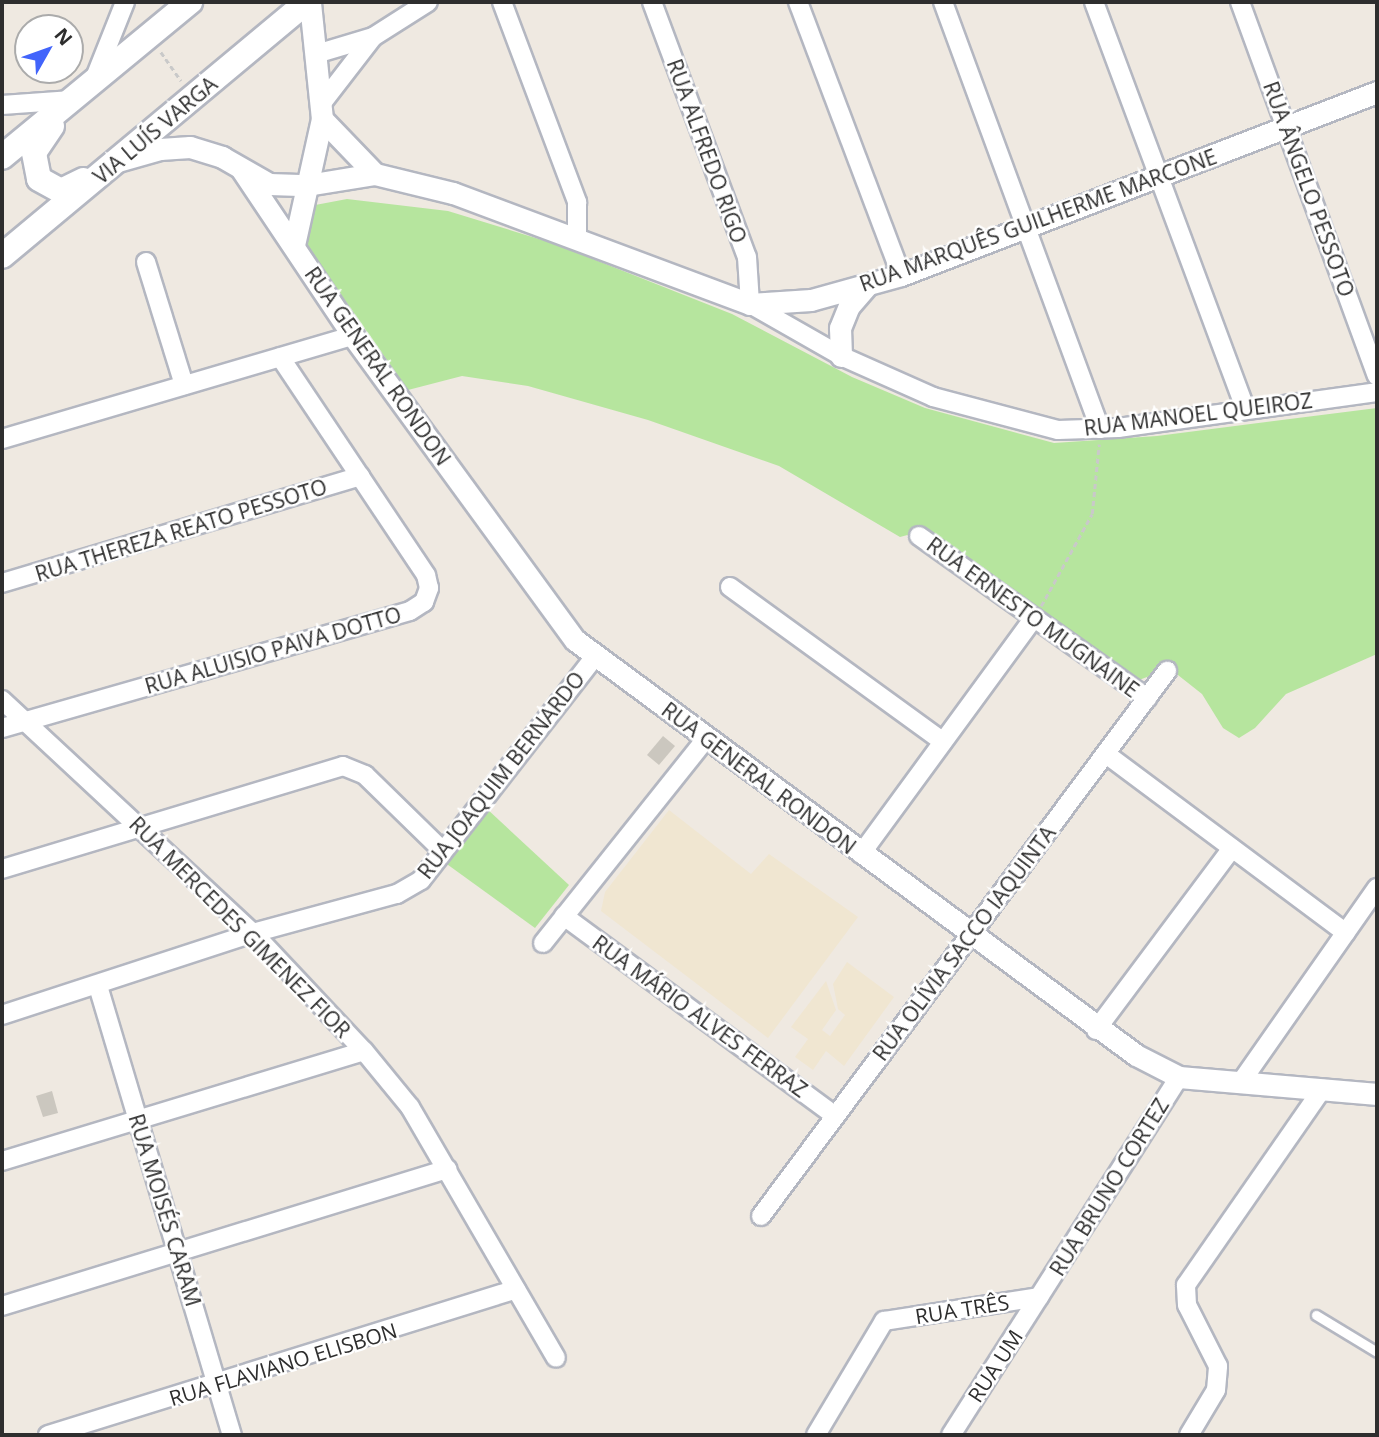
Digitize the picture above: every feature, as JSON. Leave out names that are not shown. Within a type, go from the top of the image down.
[{"type":"main road","points":[[2,157],[190,2]]},
{"type":"main road","name":"VIA LUÍS VARGA","points":[[2,256],[309,2]]},
{"type":"main road","points":[[72,100],[34,153],[39,179],[61,191],[118,161]]},
{"type":"street","points":[[93,83],[125,2]]},
{"type":"street","name":"RUA GENERAL RONDON","points":[[294,245],[322,111],[309,2]]},
{"type":"street","points":[[316,54],[373,37],[428,2]]},
{"type":"street","points":[[502,2],[577,202],[577,237]]},
{"type":"street","name":"RUA ALFREDO RIGO","points":[[652,2],[747,257],[750,304]]},
{"type":"street","points":[[798,2],[901,275]]},
{"type":"street","points":[[943,2],[1100,429]]},
{"type":"street","points":[[1094,2],[1247,410]]},
{"type":"street","name":"RUA ÂNGELO PESSOTO","points":[[1240,2],[1377,376]]},
{"type":"street","points":[[373,37],[322,111],[375,174]]},
{"type":"street","name":"RUA MARQUÊS GUILHERME MARCONE","points":[[307,185],[375,174],[453,193],[577,237],[750,304],[811,300],[901,275],[1377,92]]},
{"type":"street","points":[[2,105],[72,100]]},
{"type":"street","name":"RUA GENERAL RONDON","points":[[118,161],[160,149],[190,147],[222,157],[269,184],[307,185]]},
{"type":"street","name":"RUA GENERAL RONDON","points":[[242,170],[353,336],[575,639],[1096,1030],[1179,1077],[1377,1094]]},
{"type":"street","points":[[146,262],[184,385]]},
{"type":"street","points":[[841,356],[840,328],[849,306],[868,284]]},
{"type":"street","name":"RUA MANOEL QUEIROZ","points":[[750,304],[841,356],[933,397],[1058,430],[1100,429],[1377,392]]},
{"type":"street","points":[[2,439],[353,336]]},
{"type":"street","name":"RUA ALUISIO PAIVA DOTTO","points":[[2,728],[410,611],[424,602],[429,588],[426,575],[280,357]]},
{"type":"street","name":"RUA THEREZA REATO PESSOTO","points":[[2,583],[360,476]]},
{"type":"street","name":"RUA ERNESTO MUGNAINE","points":[[919,536],[1147,698]]},
{"type":"street","points":[[730,587],[943,742]]},
{"type":"street","points":[[861,854],[1034,618]]},
{"type":"street","name":"RUA JOAQUIM BERNARDO","points":[[2,1015],[98,986],[253,933],[397,894],[421,880],[596,655]]},
{"type":"street","name":"RUA OLÍVIA SACCO IAQUINTA","points":[[761,1216],[1167,671]]},
{"type":"street","name":"RUA MERCEDES GIMENEZ FIOR","points":[[2,700],[253,933],[364,1051],[410,1107],[556,1358]]},
{"type":"street","points":[[543,943],[706,739]]},
{"type":"street","points":[[1105,754],[1346,933]]},
{"type":"street","points":[[2,869],[343,766],[365,775],[443,851]]},
{"type":"street","points":[[1096,1030],[1232,848]]},
{"type":"street","points":[[1241,1082],[1377,888]]},
{"type":"street","name":"RUA MÁRIO ALVES FERRAZ","points":[[564,916],[835,1115]]},
{"type":"street","name":"RUA MOISÉS CARAM","points":[[98,986],[232,1435]]},
{"type":"street","points":[[2,1161],[364,1051]]},
{"type":"street","name":"RUA BRUNO CORTEZ","points":[[1039,1297],[1179,1077]]},
{"type":"street","points":[[1189,1435],[1216,1390],[1218,1366],[1187,1305],[1186,1285],[1321,1089]]},
{"type":"street","points":[[2,1306],[178,1255],[447,1169]]},
{"type":"street","name":"RUA FLAVIANO ELISBON","points":[[48,1435],[516,1289]]},
{"type":"street","name":"RUA TRÊS","points":[[816,1435],[884,1321],[1039,1297]]},
{"type":"street","name":"RUA UM","points":[[951,1435],[1039,1297]]},
{"type":"lane","points":[[1316,1315],[1377,1352]]},
{"type":"path","points":[[149,36],[193,99]]},
{"type":"path","points":[[1034,618],[1092,514],[1100,429]]},
{"type":"shaded area","points":[[669,810],[751,874],[769,854],[858,917],[768,1038],[601,911],[605,892]]},
{"type":"shaded area","points":[[847,962],[894,997],[844,1066],[826,1051],[813,1070],[795,1057],[808,1039],[791,1027],[826,981],[836,1010],[822,1030],[830,1036],[845,1015],[838,1009],[833,984]]},
{"type":"green space","points":[[347,199],[448,211],[555,244],[732,314],[852,377],[925,408],[1054,443],[1157,436],[1377,408],[1377,654],[1286,694],[1255,728],[1239,738],[1223,728],[1202,694],[1164,664],[1155,674],[1139,680],[1127,675],[926,530],[900,537],[779,466],[648,420],[528,386],[462,376],[408,390],[294,228],[310,206]]},
{"type":"green space","points":[[486,808],[569,885],[535,928],[444,862]]},
{"type":"building","points":[[663,736],[675,746],[659,765],[647,755]]},
{"type":"building","points":[[52,1091],[58,1113],[43,1117],[36,1096]]}]
